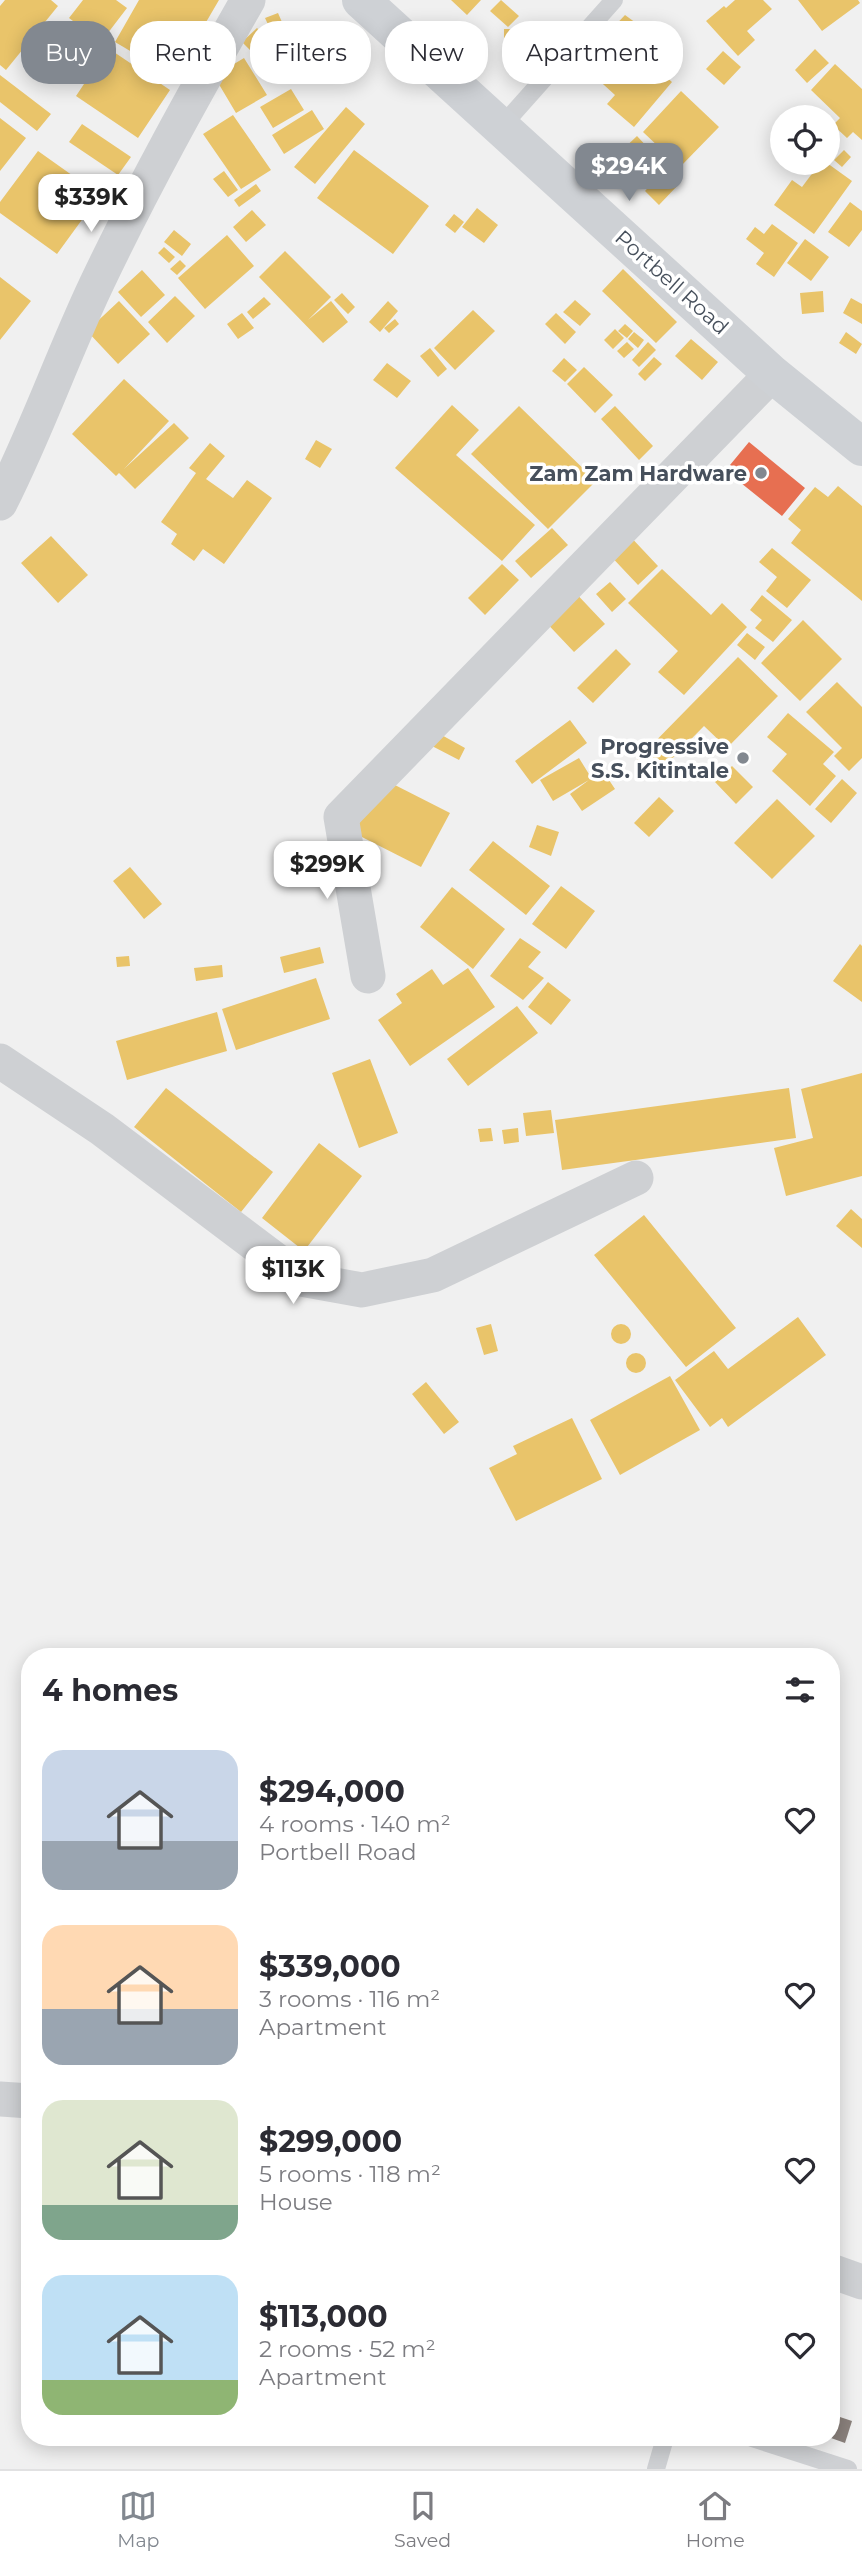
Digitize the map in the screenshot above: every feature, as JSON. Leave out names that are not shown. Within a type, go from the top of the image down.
[{"type":"main road","name":"Portbell Road","points":[[361,0],[772,374],[862,447]]},
{"type":"street","points":[[0,503],[18,468],[96,285],[188,105],[248,0]]},
{"type":"street","points":[[368,976],[341,817],[772,374]]},
{"type":"street","points":[[0,1061],[103,1129],[301,1279],[362,1290],[433,1275],[636,1178]]},
{"type":"street","points":[[0,2099],[21,2100]]},
{"type":"street","points":[[840,2274],[862,2282]]},
{"type":"lane","points":[[502,127],[614,0]]},
{"type":"lane","points":[[656,2469],[663,2446]]},
{"type":"lane","points":[[777,2446],[848,2469]]},
{"type":"building: Homes","points":[[5,0],[51,0],[58,6],[46,21],[21,21],[21,52],[6,70],[0,65],[0,6]]},
{"type":"building: Homes","points":[[83,0],[116,0],[127,8],[116,22],[73,21],[69,18]]},
{"type":"building: Homes","points":[[139,0],[219,0],[207,21],[130,21],[130,51],[116,40]]},
{"type":"building: Homes","points":[[451,0],[481,0],[467,15]]},
{"type":"building: Homes","points":[[501,0],[519,16],[514,21],[502,22],[490,11]]},
{"type":"building: Homes","points":[[735,0],[763,0],[772,9],[747,31],[755,40],[738,56],[706,21]]},
{"type":"building: Homes","points":[[798,0],[858,0],[860,3],[822,31]]},
{"type":"building: Homes","points":[[278,13],[282,21],[266,21],[265,18]]},
{"type":"building: Homes","points":[[625,15],[633,21],[619,21]]},
{"type":"building: Homes","points":[[250,35],[250,50],[242,42]]},
{"type":"building: Homes","points":[[815,49],[829,63],[807,83],[795,70]]},
{"type":"building: Homes","points":[[723,51],[741,67],[724,85],[706,69]]},
{"type":"building: Homes","points":[[116,53],[130,63],[130,84],[161,84],[170,90],[138,138],[76,96],[84,84],[116,84]]},
{"type":"building: Homes","points":[[244,58],[250,68],[250,84],[260,84],[267,95],[236,113],[219,84],[236,84],[236,63]]},
{"type":"building: Homes","points":[[835,64],[862,89],[862,140],[853,132],[847,138],[840,132],[840,105],[827,105],[811,90]]},
{"type":"building: Homes","points":[[0,75],[51,114],[37,131],[0,102]]},
{"type":"building: Homes","points":[[603,84],[670,84],[634,127],[607,104],[615,95]]},
{"type":"building: Homes","points":[[291,89],[304,110],[273,128],[260,107]]},
{"type":"building: Homes","points":[[681,91],[719,127],[680,167],[643,132]]},
{"type":"building: Homes","points":[[346,107],[365,124],[315,184],[294,167]]},
{"type":"building: Homes","points":[[312,110],[324,129],[284,154],[272,135]]},
{"type":"building: Homes","points":[[233,115],[271,170],[241,189],[203,134]]},
{"type":"building: Homes","points":[[0,118],[26,138],[0,171]]},
{"type":"building: Homes","points":[[82,124],[131,157],[118,175],[69,142]]},
{"type":"building: Homes","points":[[637,136],[650,150],[629,169],[617,155]]},
{"type":"building: Homes","points":[[354,150],[429,206],[393,254],[317,198]]},
{"type":"building: Homes","points":[[844,150],[851,157],[842,167],[840,165],[840,154]]},
{"type":"building: Homes","points":[[38,151],[100,195],[57,254],[0,213],[0,202]]},
{"type":"building: Homes","points":[[645,159],[660,170],[647,186],[633,175]]},
{"type":"building: Homes","points":[[665,170],[679,184],[659,205],[645,191]]},
{"type":"building: Homes","points":[[224,171],[238,190],[228,197],[213,179]]},
{"type":"building: Homes","points":[[840,172],[852,181],[814,234],[774,205],[792,180],[802,187],[811,175],[840,175]]},
{"type":"building: Homes","points":[[256,184],[261,191],[239,207],[234,200]]},
{"type":"building: Homes","points":[[850,202],[862,211],[862,230],[849,247],[828,232]]},
{"type":"building: Homes","points":[[477,208],[498,225],[484,243],[462,227]]},
{"type":"building: Homes","points":[[252,210],[266,225],[246,242],[233,227]]},
{"type":"building: Homes","points":[[454,214],[464,222],[455,233],[445,225]]},
{"type":"building: Homes","points":[[772,224],[798,243],[774,277],[756,264],[764,253],[746,239],[755,227],[764,234]]},
{"type":"building: Homes","points":[[174,230],[191,244],[182,256],[164,242]]},
{"type":"building: Homes","points":[[227,235],[254,266],[205,309],[178,278]]},
{"type":"building: Homes","points":[[805,239],[829,257],[811,281],[787,263]]},
{"type":"building: Homes","points":[[164,247],[175,257],[169,263],[158,253]]},
{"type":"building: Homes","points":[[285,251],[331,297],[308,320],[331,301],[348,322],[323,343],[259,277]]},
{"type":"building: Homes","points":[[180,260],[186,266],[177,275],[170,269]]},
{"type":"building: Homes","points":[[623,269],[677,322],[656,343],[602,291]]},
{"type":"building: Homes","points":[[142,270],[165,295],[141,317],[118,292]]},
{"type":"building: Homes","points":[[0,277],[31,301],[0,340]]},
{"type":"building: Homes","points":[[823,291],[824,312],[802,314],[800,293]]},
{"type":"building: Homes","points":[[342,293],[355,307],[348,314],[334,300]]},
{"type":"building: Homes","points":[[175,296],[195,316],[167,343],[148,322]]},
{"type":"building: Homes","points":[[264,297],[271,304],[253,319],[247,312]]},
{"type":"building: Homes","points":[[851,298],[862,304],[862,324],[843,313]]},
{"type":"building: Homes","points":[[575,300],[591,314],[580,326],[563,312]]},
{"type":"building: Homes","points":[[119,301],[150,334],[118,364],[87,331]]},
{"type":"building: Homes","points":[[388,301],[398,311],[380,332],[369,322]]},
{"type":"building: Homes","points":[[473,310],[495,331],[455,370],[434,348]]},
{"type":"building: Homes","points":[[242,313],[254,328],[238,339],[227,324]]},
{"type":"building: Homes","points":[[556,313],[576,332],[565,344],[545,324]]},
{"type":"building: Homes","points":[[395,319],[399,324],[389,333],[384,328]]},
{"type":"building: Homes","points":[[625,324],[633,331],[627,338],[618,331]]},
{"type":"building: Homes","points":[[615,329],[624,338],[613,349],[604,340]]},
{"type":"building: Homes","points":[[634,332],[644,340],[638,348],[628,339]]},
{"type":"building: Homes","points":[[846,332],[862,344],[856,354],[839,343]]},
{"type":"building: Homes","points":[[691,339],[718,362],[702,380],[675,356]]},
{"type":"building: Homes","points":[[627,342],[634,349],[624,358],[617,351]]},
{"type":"building: Homes","points":[[648,342],[656,350],[639,367],[632,360]]},
{"type":"building: Homes","points":[[430,348],[447,369],[438,377],[420,356]]},
{"type":"building: Homes","points":[[654,357],[662,364],[645,381],[638,374]]},
{"type":"building: Homes","points":[[564,358],[577,370],[565,382],[552,371]]},
{"type":"building: Homes","points":[[387,363],[411,381],[397,398],[373,380]]},
{"type":"building: Homes","points":[[584,367],[613,395],[595,413],[567,384]]},
{"type":"building: Homes","points":[[124,379],[169,421],[124,469],[174,423],[189,438],[135,489],[119,473],[116,476],[72,434]]},
{"type":"building: Homes","points":[[452,405],[479,430],[456,455],[535,525],[502,561],[395,468]]},
{"type":"building: Homes","points":[[519,406],[596,481],[548,529],[471,454]]},
{"type":"building: Homes","points":[[615,406],[653,446],[639,460],[601,419]]},
{"type":"building: Homes","points":[[316,440],[332,449],[320,468],[305,459]]},
{"type":"building: Homes","points":[[210,443],[225,456],[206,479],[233,498],[247,480],[272,498],[224,564],[203,549],[194,561],[171,544],[177,534],[161,522],[196,473],[189,468]]},
{"type":"building: Homes","points":[[838,486],[862,506],[862,601],[791,543],[801,530],[788,519],[815,487],[828,497]]},
{"type":"building: Homes","points":[[552,528],[568,545],[531,578],[515,561]]},
{"type":"building: Homes","points":[[626,532],[658,566],[638,585],[605,550]]},
{"type":"building: Homes","points":[[51,536],[88,575],[58,603],[21,563]]},
{"type":"building: Homes","points":[[772,548],[811,580],[787,608],[766,591],[777,577],[759,562]]},
{"type":"building: Homes","points":[[502,564],[519,580],[485,615],[468,598]]},
{"type":"building: Homes","points":[[662,569],[711,615],[722,603],[747,627],[684,695],[658,672],[678,651],[628,603]]},
{"type":"building: Homes","points":[[610,582],[626,599],[612,612],[596,594]]},
{"type":"building: Homes","points":[[570,587],[605,624],[574,652],[539,615]]},
{"type":"building: Homes","points":[[762,595],[792,620],[773,642],[755,628],[762,620],[750,610]]},
{"type":"building: Homes","points":[[803,620],[842,659],[800,701],[761,663]]},
{"type":"building: Homes","points":[[747,633],[765,647],[755,660],[737,645]]},
{"type":"building: Homes","points":[[616,649],[631,664],[593,703],[577,688]]},
{"type":"building: Homes","points":[[738,657],[778,696],[727,748],[704,726],[654,777],[637,760]]},
{"type":"building: Homes","points":[[837,682],[862,707],[862,758],[849,771],[834,756],[842,748],[806,712]]},
{"type":"building: Homes","points":[[788,713],[834,752],[823,764],[836,776],[810,806],[772,771],[787,754],[767,737]]},
{"type":"building: Homes","points":[[570,720],[587,743],[532,784],[515,761]]},
{"type":"building: Homes","points":[[438,733],[465,748],[459,760],[432,746]]},
{"type":"building: Homes","points":[[579,758],[592,779],[603,771],[615,789],[582,811],[570,794],[589,780],[553,801],[540,780]]},
{"type":"building: Homes","points":[[732,766],[753,787],[736,804],[715,782]]},
{"type":"building: Homes","points":[[842,779],[857,793],[831,823],[815,809]]},
{"type":"building: Homes","points":[[389,782],[450,813],[421,867],[354,833],[363,816]]},
{"type":"building: Homes","points":[[659,797],[674,811],[649,837],[634,823]]},
{"type":"building: Homes","points":[[777,799],[815,836],[772,879],[734,843]]},
{"type":"building: Homes","points":[[537,825],[559,832],[551,856],[529,847]]},
{"type":"building: Homes","points":[[493,841],[550,886],[526,915],[469,870]]},
{"type":"building: Homes","points":[[130,867],[162,904],[144,919],[113,881]]},
{"type":"building: Homes","points":[[561,886],[595,911],[566,949],[532,924]]},
{"type":"building: Homes","points":[[452,887],[505,929],[473,969],[420,927]]},
{"type":"building: Homes","points":[[520,938],[541,952],[528,967],[544,978],[523,1000],[490,976]]},
{"type":"building: Homes","points":[[860,944],[862,946],[862,1002],[833,981]]},
{"type":"building: Homes","points":[[320,947],[324,963],[284,973],[280,957]]},
{"type":"building: Homes","points":[[129,956],[130,966],[117,967],[116,957]]},
{"type":"building: Homes","points":[[222,965],[223,977],[196,981],[194,968]]},
{"type":"building: Homes","points":[[468,968],[495,1007],[410,1066],[378,1020],[402,1003],[396,994],[432,969],[443,985]]},
{"type":"building: Homes","points":[[316,978],[330,1019],[236,1050],[222,1009]]},
{"type":"building: Homes","points":[[548,982],[571,1000],[551,1025],[528,1007]]},
{"type":"building: Homes","points":[[517,1006],[538,1033],[468,1086],[447,1059]]},
{"type":"building: Homes","points":[[217,1012],[227,1051],[127,1080],[116,1041]]},
{"type":"building: Homes","points":[[370,1059],[398,1133],[359,1148],[332,1073]]},
{"type":"building: Homes","points":[[862,1073],[862,1176],[786,1196],[774,1148],[813,1138],[801,1089]]},
{"type":"building: Homes","points":[[166,1088],[273,1172],[241,1212],[134,1127]]},
{"type":"building: Homes","points":[[789,1088],[796,1138],[562,1170],[555,1120]]},
{"type":"building: Homes","points":[[551,1110],[554,1133],[526,1136],[523,1113]]},
{"type":"building: Homes","points":[[491,1128],[493,1141],[480,1142],[478,1129]]},
{"type":"building: Homes","points":[[518,1128],[519,1142],[504,1144],[502,1130]]},
{"type":"building: Homes","points":[[319,1143],[362,1176],[304,1251],[262,1218]]},
{"type":"building: Homes","points":[[851,1209],[862,1219],[862,1248],[836,1226]]},
{"type":"building: Homes","points":[[644,1215],[736,1328],[686,1367],[594,1255]]},
{"type":"building: Homes","points":[[798,1317],[826,1355],[728,1427],[722,1418],[710,1427],[675,1380],[714,1351],[728,1369]]},
{"type":"building: Homes","points":[[491,1324],[498,1351],[484,1355],[476,1328]]},
{"type":"building: Homes","points":[[617,1324],[625,1324],[631,1334],[625,1344],[617,1344],[611,1338],[611,1330]]},
{"type":"building: Homes","points":[[636,1353],[643,1356],[646,1363],[643,1370],[636,1373],[629,1370],[626,1363],[629,1356]]},
{"type":"building: Homes","points":[[670,1376],[700,1430],[620,1475],[590,1420]]},
{"type":"building: Homes","points":[[426,1382],[459,1422],[444,1434],[412,1394]]},
{"type":"building: Homes","points":[[572,1418],[602,1479],[516,1521],[489,1468],[517,1454],[513,1446]]},
{"type":"building: Shops","points":[[749,442],[805,488],[782,516],[736,479],[741,473],[730,465]]},
{"type":"building: Industry","points":[[840,2417],[852,2421],[845,2443],[840,2441]]},
{"type":"place","name":"Zam Zam Hardware","points":[[761,473]]},
{"type":"place","name":"Progressive S.S. Kitintale","points":[[743,758]]}]
